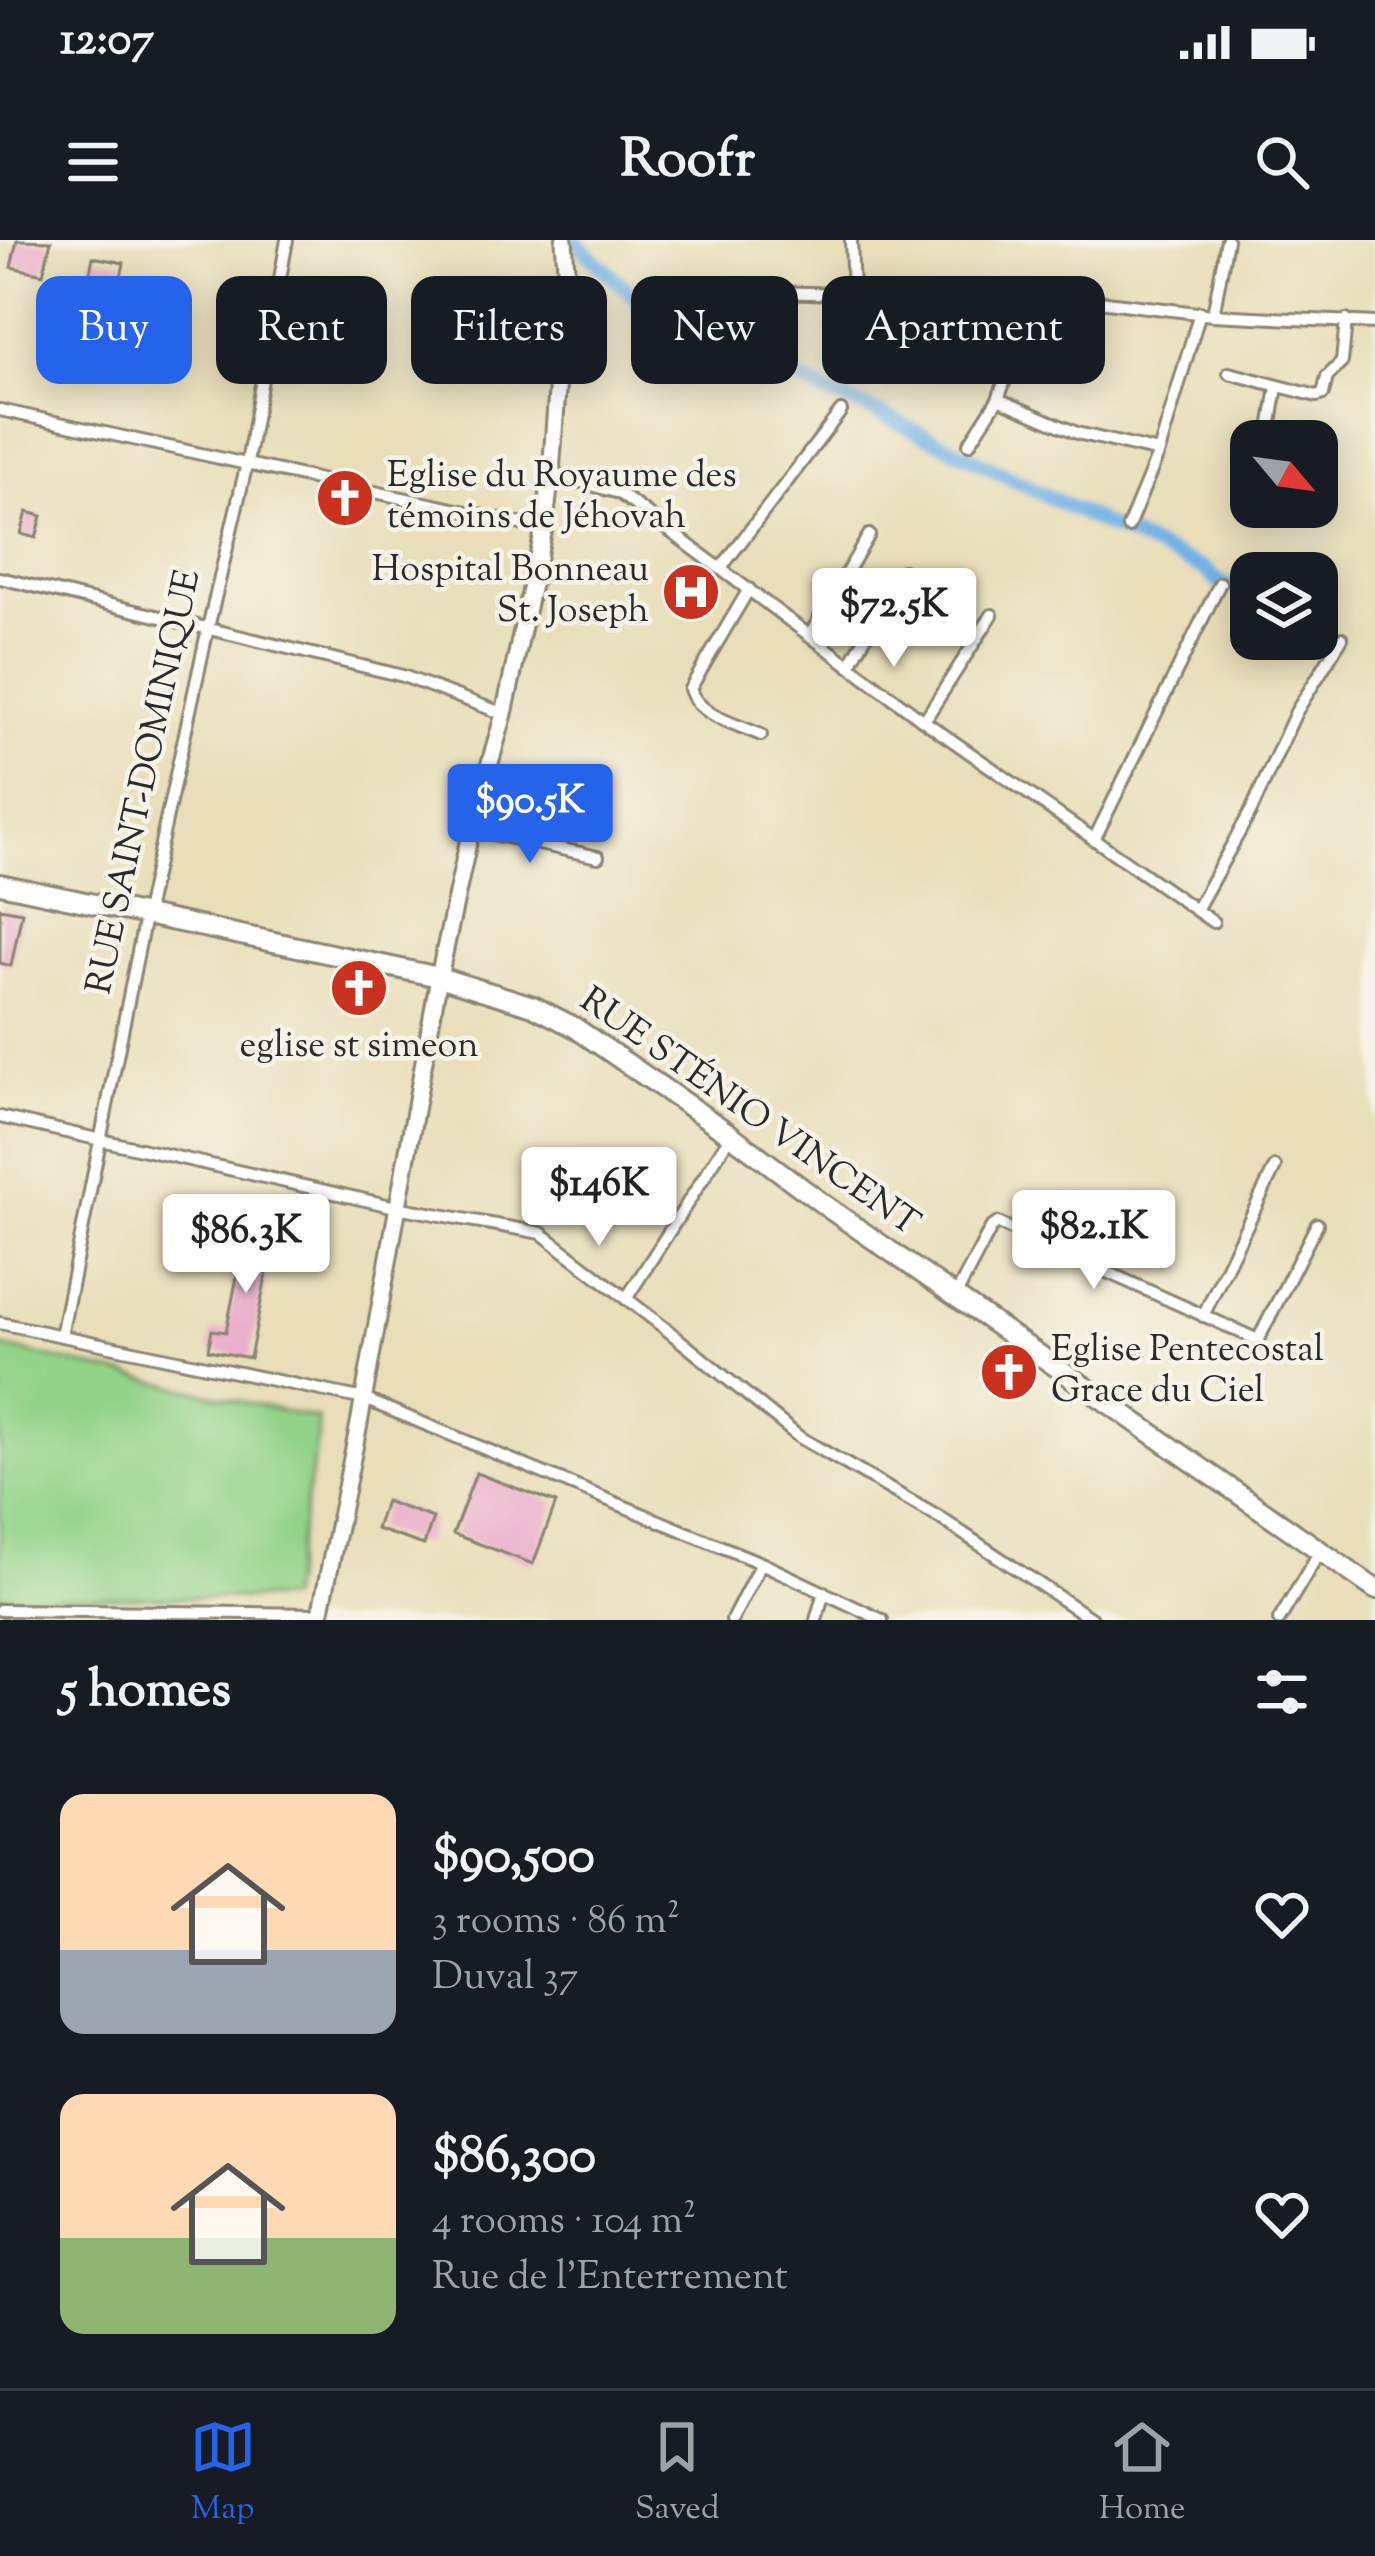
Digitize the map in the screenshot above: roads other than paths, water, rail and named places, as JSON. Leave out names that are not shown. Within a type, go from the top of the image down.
[{"type":"main road","name":"RUE STÉNIO VINCENT","points":[[0,884],[439,977],[533,1006],[574,1028],[731,1135],[826,1207],[1375,1588]]},
{"type":"street","name":"RUE SAINT-DOMINIQUE","points":[[61,1336],[145,917],[248,464],[287,240]]},
{"type":"street","points":[[0,1610],[320,1617],[439,977],[544,529],[566,269],[564,240]]},
{"type":"street","points":[[850,240],[852,276]]},
{"type":"street","points":[[1128,527],[1207,313],[1227,240]]},
{"type":"street","points":[[1105,302],[1207,313],[1375,322]]},
{"type":"street","points":[[1229,373],[1323,394],[1327,376],[1342,362],[1346,320]]},
{"type":"street","points":[[969,444],[1004,384]]},
{"type":"street","points":[[1272,420],[1277,387]]},
{"type":"street","points":[[998,399],[1077,434],[1159,452]]},
{"type":"street","points":[[0,410],[544,529]]},
{"type":"street","points":[[721,568],[841,411]]},
{"type":"street","points":[[551,473],[619,493],[924,721],[1213,922]]},
{"type":"street","points":[[809,635],[869,535]]},
{"type":"street","points":[[849,666],[903,571]]},
{"type":"street","points":[[0,578],[404,676],[504,714]]},
{"type":"street","points":[[1094,840],[1220,583]]},
{"type":"street","points":[[749,589],[690,689],[694,703],[704,710],[761,735]]},
{"type":"street","points":[[924,721],[992,615]]},
{"type":"street","points":[[1196,910],[1251,811],[1296,712],[1342,638]]},
{"type":"street","points":[[471,829],[598,856]]},
{"type":"street","points":[[0,1118],[396,1207],[541,1233],[799,1437],[940,1518],[1094,1620]]},
{"type":"street","points":[[626,1299],[731,1135]]},
{"type":"street","points":[[1203,1316],[1275,1167]]},
{"type":"street","points":[[955,1297],[998,1223],[1251,1340],[1261,1338],[1317,1224]]},
{"type":"street","points":[[0,1323],[364,1399],[760,1563],[882,1620]]},
{"type":"street","points":[[1279,1620],[1320,1551]]},
{"type":"street","points":[[732,1620],[760,1563]]},
{"type":"street","points":[[816,1620],[824,1592]]},
{"type":"waterway","points":[[577,243],[661,318],[686,324],[863,406],[1206,570],[1230,586]]},
{"type":"place","name":"Eglise du Royaume des témoins de Jéhovah","points":[[345,498]]},
{"type":"place","name":"Hospital Bonneau St. Joseph","points":[[691,592]]},
{"type":"place","name":"eglise st simeon","points":[[359,988]]},
{"type":"place","name":"Eglise Pentecostal Grace du Ciel","points":[[1009,1372]]}]
